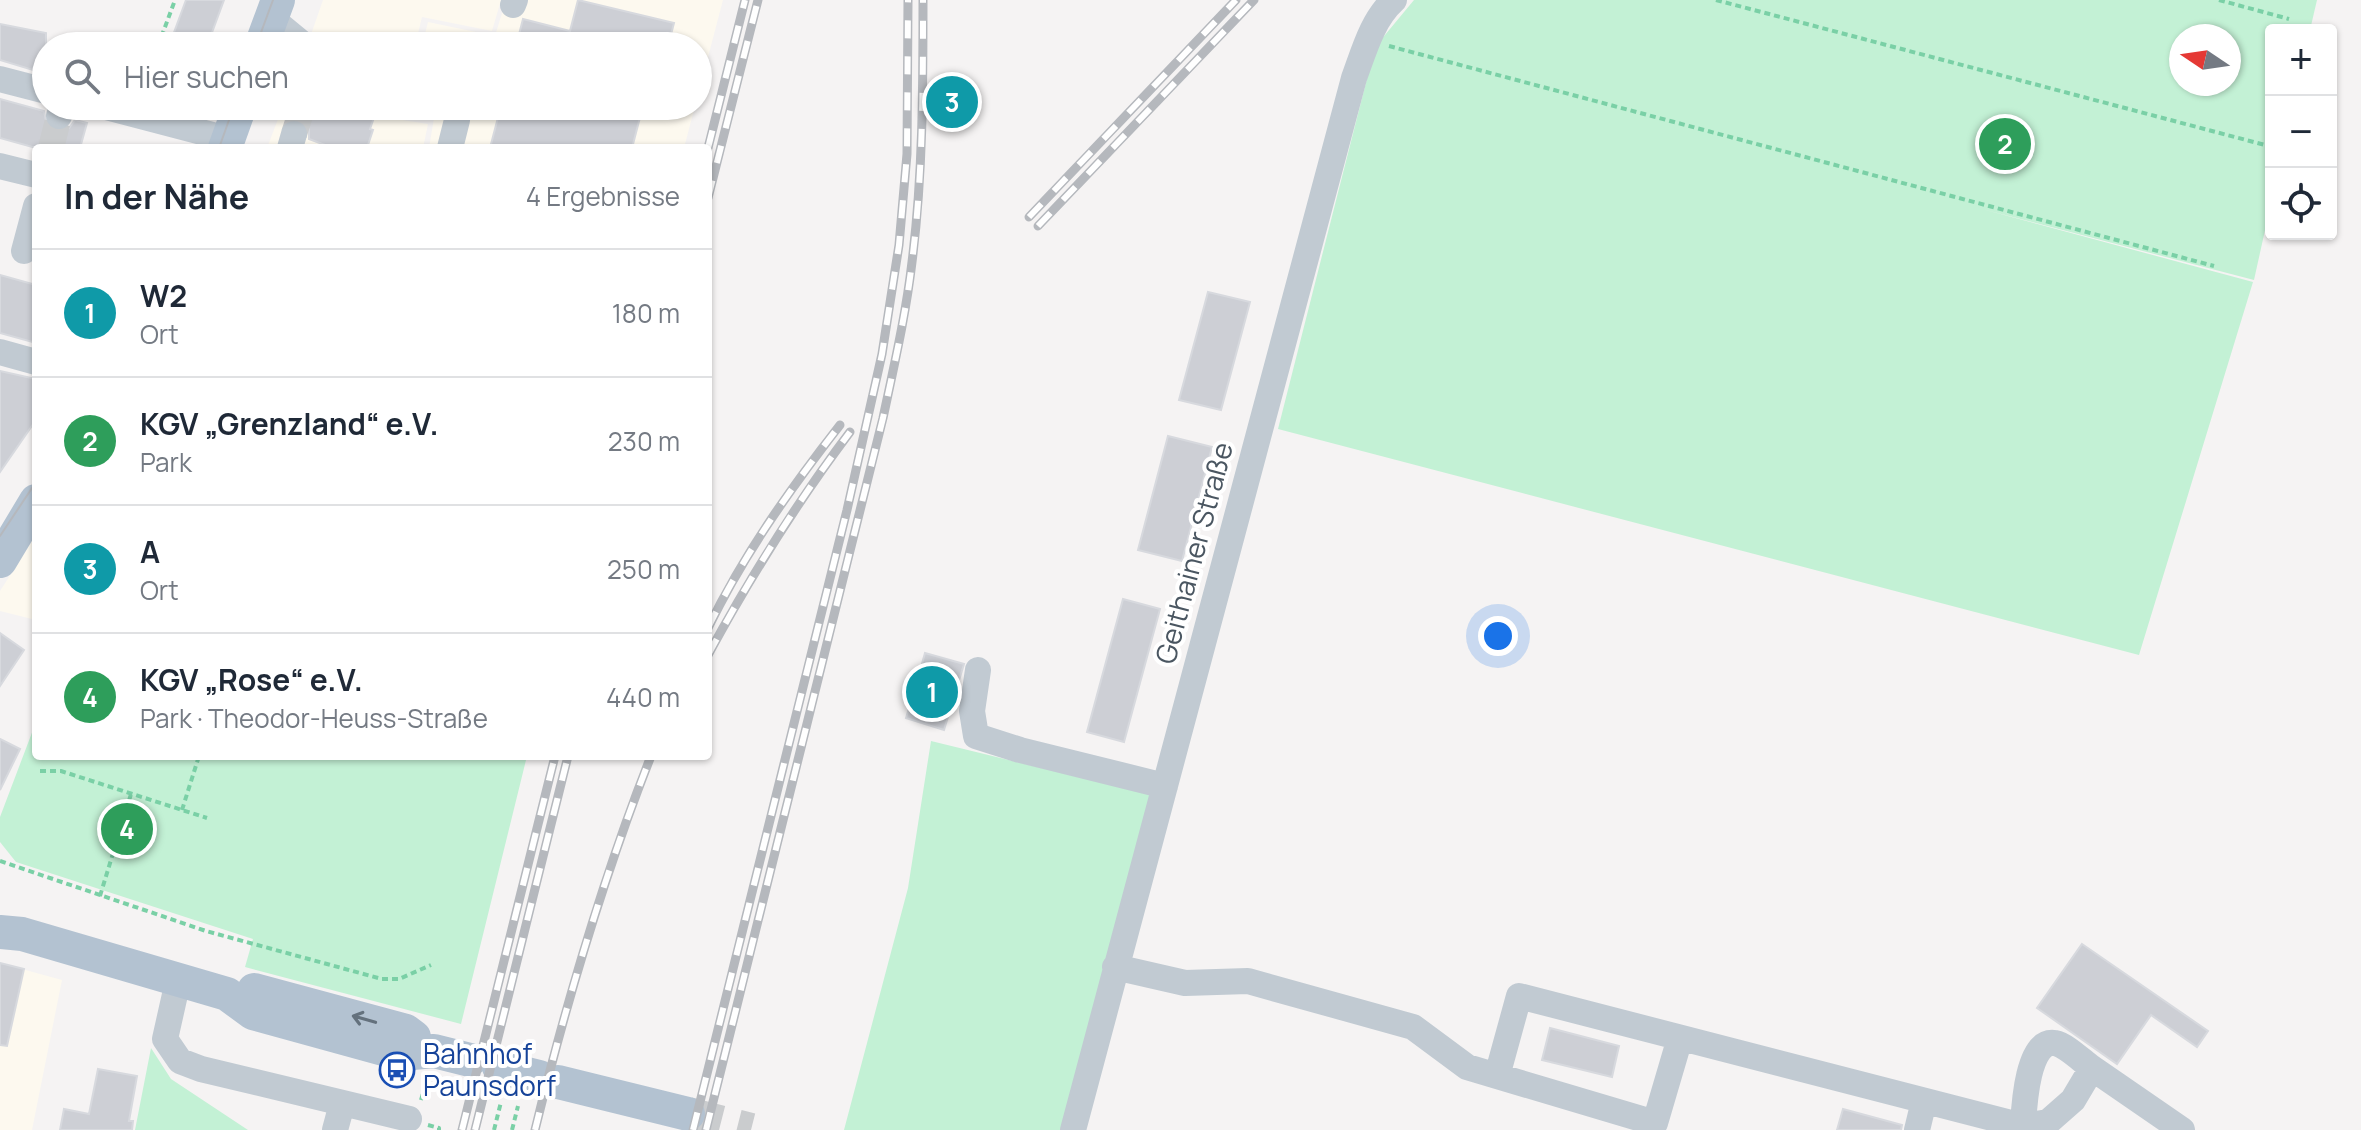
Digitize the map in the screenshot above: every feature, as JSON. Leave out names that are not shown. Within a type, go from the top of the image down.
[{"type":"main road","points":[[226,144],[235,120]]},
{"type":"main road","points":[[0,517],[32,477]]},
{"type":"main road","points":[[0,561],[32,508]]},
{"type":"main road","points":[[7,929],[227,994],[255,990],[406,1031],[430,1067],[484,1064],[688,1114]]},
{"type":"street","name":"Geithainer Straße","points":[[1073,1130],[1350,92],[1367,40],[1384,9],[1394,0]]},
{"type":"street","points":[[0,79],[32,87]]},
{"type":"street","points":[[148,120],[226,144]]},
{"type":"street","points":[[451,144],[457,120]]},
{"type":"street","points":[[0,166],[32,174]]},
{"type":"street","points":[[24,251],[32,221]]},
{"type":"street","points":[[0,352],[32,361]]},
{"type":"street","points":[[978,670],[972,711],[976,736],[1165,786]]},
{"type":"street","points":[[1115,967],[1185,983],[1248,981],[1413,1027],[1467,1067],[1655,1123],[1680,1038]]},
{"type":"street","points":[[178,981],[165,1039],[180,1061],[201,1069],[409,1119]]},
{"type":"street","points":[[1497,1076],[1519,996],[2022,1128],[2048,1122],[2073,1100],[2092,1068]]},
{"type":"street","points":[[2022,1128],[2035,1054],[2046,1044],[2057,1043],[2182,1130]]},
{"type":"street","points":[[1917,1130],[1924,1101]]},
{"type":"street","points":[[335,1130],[342,1104]]},
{"type":"path","points":[[163,32],[175,0]]},
{"type":"path","points":[[1716,0],[2265,145]]},
{"type":"path","points":[[2219,0],[2289,19]]},
{"type":"path","points":[[171,10],[181,12]]},
{"type":"path","points":[[1367,40],[2214,266]]},
{"type":"path","points":[[182,810],[198,760]]},
{"type":"path","points":[[40,771],[61,771],[207,818]]},
{"type":"path","points":[[100,896],[131,794]]},
{"type":"path","points":[[0,861],[206,931],[382,979],[399,979],[431,965]]},
{"type":"path","points":[[424,1090],[430,1067]]},
{"type":"path","points":[[494,1130],[501,1102]]},
{"type":"path","points":[[512,1130],[518,1106]]},
{"type":"shaded area","points":[[323,0],[501,0],[492,31],[422,17],[418,32],[312,32]]},
{"type":"shaded area","points":[[506,0],[723,0],[712,42],[712,32],[496,32]]},
{"type":"shaded area","points":[[428,22],[476,32],[426,32]]},
{"type":"shaded area","points":[[278,120],[402,120],[428,124],[424,144],[269,144]]},
{"type":"shaded area","points":[[434,120],[691,120],[685,144],[430,144]]},
{"type":"shaded area","points":[[32,541],[32,619],[0,611],[0,591]]},
{"type":"shaded area","points":[[0,963],[62,980],[32,1130],[0,1130]]},
{"type":"green space","points":[[1414,0],[2317,0],[2311,24],[2265,24],[2265,230],[2254,280],[1982,209],[2253,282],[2139,655],[1278,429],[1375,47]]},
{"type":"green space","points":[[32,733],[32,760],[526,760],[461,1024],[245,967],[253,939],[16,862],[0,842],[0,817]]},
{"type":"green space","points":[[931,741],[1156,796],[1066,1130],[844,1130],[908,888]]},
{"type":"green space","points":[[151,1048],[171,1079],[248,1130],[135,1130]]},
{"type":"building","points":[[186,0],[224,0],[212,32],[174,32]]},
{"type":"building","points":[[578,0],[674,23],[672,32],[520,32],[523,19],[570,31]]},
{"type":"building","points":[[0,24],[41,32],[32,32],[32,70],[0,60]]},
{"type":"building","points":[[0,99],[32,108],[32,120],[46,120],[47,126],[55,131],[69,128],[75,120],[87,123],[81,144],[32,144],[32,147],[0,138]]},
{"type":"building","points":[[302,120],[373,120],[370,129],[373,130],[368,144],[322,144],[309,139],[305,122]]},
{"type":"building","points":[[497,120],[639,120],[633,144],[491,144]]},
{"type":"building","points":[[0,275],[32,284],[32,342],[0,333]]},
{"type":"building","points":[[1208,292],[1250,302],[1221,410],[1179,400]]},
{"type":"building","points":[[0,371],[32,378],[32,426],[0,472]]},
{"type":"building","points":[[1168,436],[1212,447],[1182,561],[1138,550]]},
{"type":"building","points":[[1123,599],[1160,609],[1124,742],[1087,732]]},
{"type":"building","points":[[0,633],[24,650],[0,686]]},
{"type":"building","points":[[925,653],[964,664],[944,730],[906,718],[911,701],[907,700],[911,684],[916,685]]},
{"type":"building","points":[[0,739],[20,749],[0,790]]},
{"type":"building","points":[[2082,944],[2208,1031],[2197,1047],[2151,1015],[2117,1064],[2037,1008]]},
{"type":"building","points":[[0,963],[24,969],[7,1046],[0,1045]]},
{"type":"building","points":[[1550,1028],[1619,1046],[1612,1077],[1542,1060]]},
{"type":"building","points":[[98,1069],[137,1076],[129,1121],[133,1121],[132,1130],[60,1130],[64,1109],[89,1114]]},
{"type":"building","points":[[1843,1109],[1902,1125],[1901,1130],[1837,1130]]},
{"type":"tunnel","points":[[52,144],[58,120]]},
{"type":"tunnel","points":[[294,134],[298,120]]},
{"type":"tunnel","points":[[688,1114],[751,1130]]},
{"type":"tram line","points":[[261,32],[273,0]]},
{"type":"tram line","points":[[220,144],[229,120]]},
{"type":"tram line","points":[[0,536],[32,488]]},
{"type":"railway","points":[[709,144],[745,0]]},
{"type":"railway","points":[[712,182],[758,0]]},
{"type":"railway","points":[[693,1130],[847,510],[882,354],[899,245],[907,154],[908,0]]},
{"type":"railway","points":[[706,1130],[883,418],[899,340],[916,229],[923,0]]},
{"type":"railway","points":[[1029,217],[1236,0]]},
{"type":"railway","points":[[1038,226],[1254,0]]},
{"type":"railway","points":[[712,621],[769,523],[840,425]]},
{"type":"railway","points":[[712,648],[775,540],[850,432]]},
{"type":"railway","points":[[462,1130],[554,760]]},
{"type":"railway","points":[[475,1130],[567,760]]},
{"type":"railway","points":[[535,1130],[587,941],[650,760]]},
{"type":"place","name":"A","points":[[952,102]]},
{"type":"place","name":"KGV „Grenzland“ e.V.","points":[[2005,144]]},
{"type":"place","name":"W2","points":[[932,692]]},
{"type":"place","name":"KGV „Rose“ e.V.","points":[[127,829]]},
{"type":"place","name":"Bahnhof Paunsdorf","points":[[397,1070]]}]
